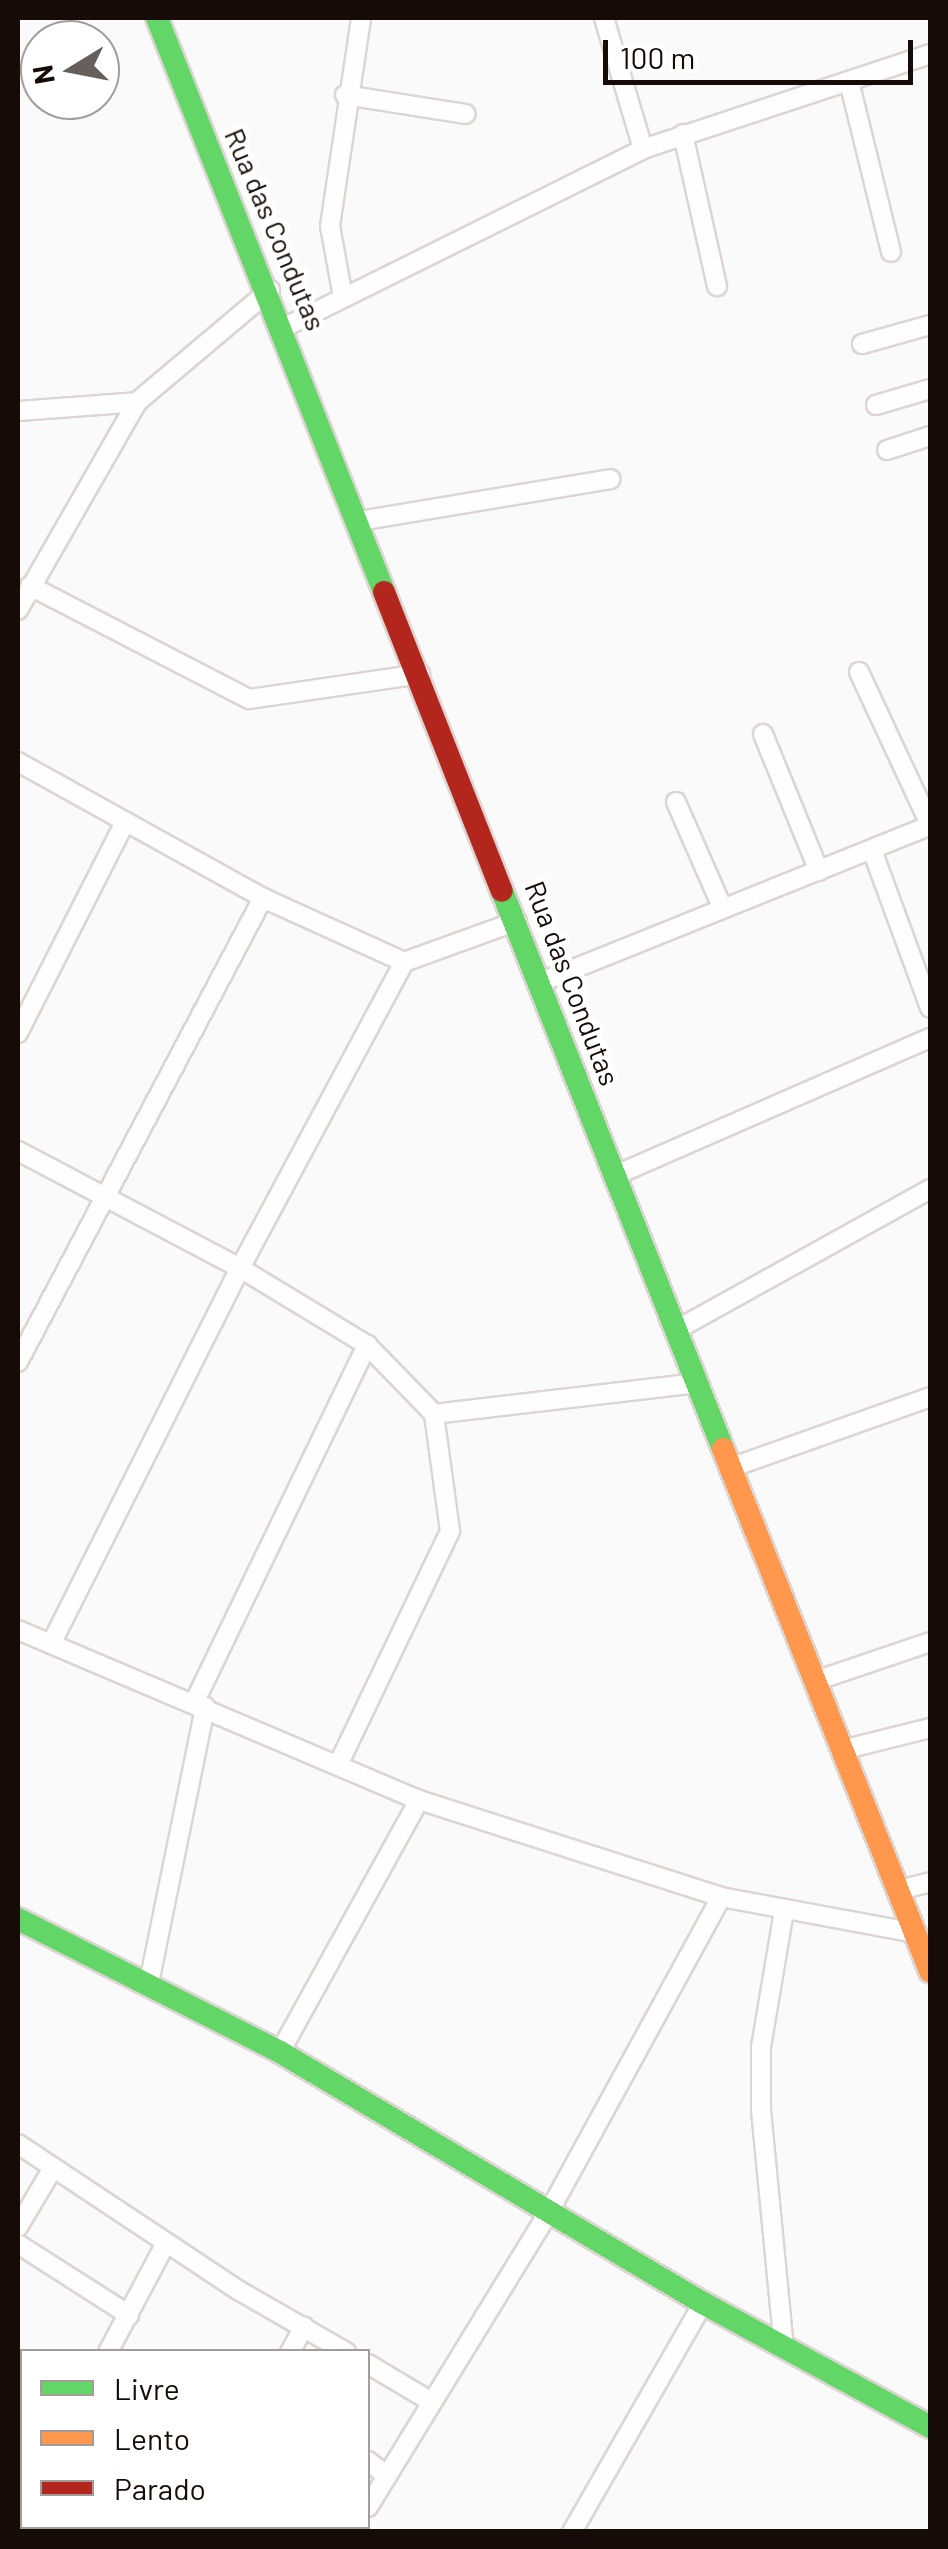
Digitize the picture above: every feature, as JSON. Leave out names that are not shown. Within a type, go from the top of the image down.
[{"type":"street","name":"Rua das Condutas","points":[[157,18],[285,326],[930,1971]]},
{"type":"street","points":[[343,297],[330,226],[345,95],[361,18]]},
{"type":"street","points":[[604,18],[642,149]]},
{"type":"street","points":[[285,326],[642,149],[930,54]]},
{"type":"street","points":[[849,81],[890,252]]},
{"type":"street","points":[[345,95],[466,114]]},
{"type":"street","points":[[683,134],[716,286]]},
{"type":"street","points":[[18,610],[137,402],[270,290]]},
{"type":"street","points":[[862,344],[930,326]]},
{"type":"street","points":[[876,406],[930,389]]},
{"type":"street","points":[[18,411],[137,402]]},
{"type":"street","points":[[887,450],[930,436]]},
{"type":"street","points":[[360,521],[610,480]]},
{"type":"street","points":[[30,586],[250,699],[420,674]]},
{"type":"street","points":[[540,982],[930,825],[859,672]]},
{"type":"street","points":[[763,734],[819,871]]},
{"type":"street","points":[[18,762],[263,898],[404,962]]},
{"type":"street","points":[[676,802],[722,907]]},
{"type":"street","points":[[18,1032],[125,822]]},
{"type":"street","points":[[872,850],[930,1008]]},
{"type":"street","points":[[18,1362],[263,898]]},
{"type":"street","points":[[52,1644],[240,1268],[404,962],[517,921]]},
{"type":"street","points":[[616,1174],[930,1038]]},
{"type":"street","points":[[18,1151],[106,1201],[240,1268],[367,1345],[434,1414],[450,1531],[338,1764]]},
{"type":"street","points":[[676,1330],[930,1189]]},
{"type":"street","points":[[149,1983],[199,1705],[367,1345]]},
{"type":"street","points":[[434,1414],[697,1383]]},
{"type":"street","points":[[730,1468],[930,1396]]},
{"type":"street","points":[[18,1630],[420,1800],[721,1897],[915,1933]]},
{"type":"street","points":[[815,1681],[930,1642]]},
{"type":"street","points":[[842,1750],[930,1728]]},
{"type":"street","points":[[280,2052],[420,1800]]},
{"type":"street","points":[[899,1890],[930,1882]]},
{"type":"street","points":[[370,2503],[551,2208],[721,1897]]},
{"type":"street","points":[[784,1910],[761,2078],[784,2347]]},
{"type":"street","points":[[18,1919],[280,2052],[551,2208],[703,2303],[930,2427]]},
{"type":"street","points":[[18,2144],[166,2243],[341,2349]]},
{"type":"street","points":[[18,2227],[54,2168]]},
{"type":"street","points":[[110,2349],[166,2243]]},
{"type":"street","points":[[18,2244],[129,2315]]},
{"type":"street","points":[[572,2532],[703,2303]]},
{"type":"street","points":[[292,2349],[304,2327]]},
{"type":"street","points":[[370,2365],[430,2401]]},
{"type":"street","points":[[370,2463],[386,2475]]},
{"type":"traffic: fast","points":[[157,18],[384,592]]},
{"type":"traffic: fast","points":[[502,891],[723,1449]]},
{"type":"traffic: fast","points":[[18,1919],[280,2052],[703,2303],[930,2427]]},
{"type":"traffic: slow","points":[[723,1449],[930,1971]]},
{"type":"traffic: jam","points":[[384,592],[502,891]]}]
